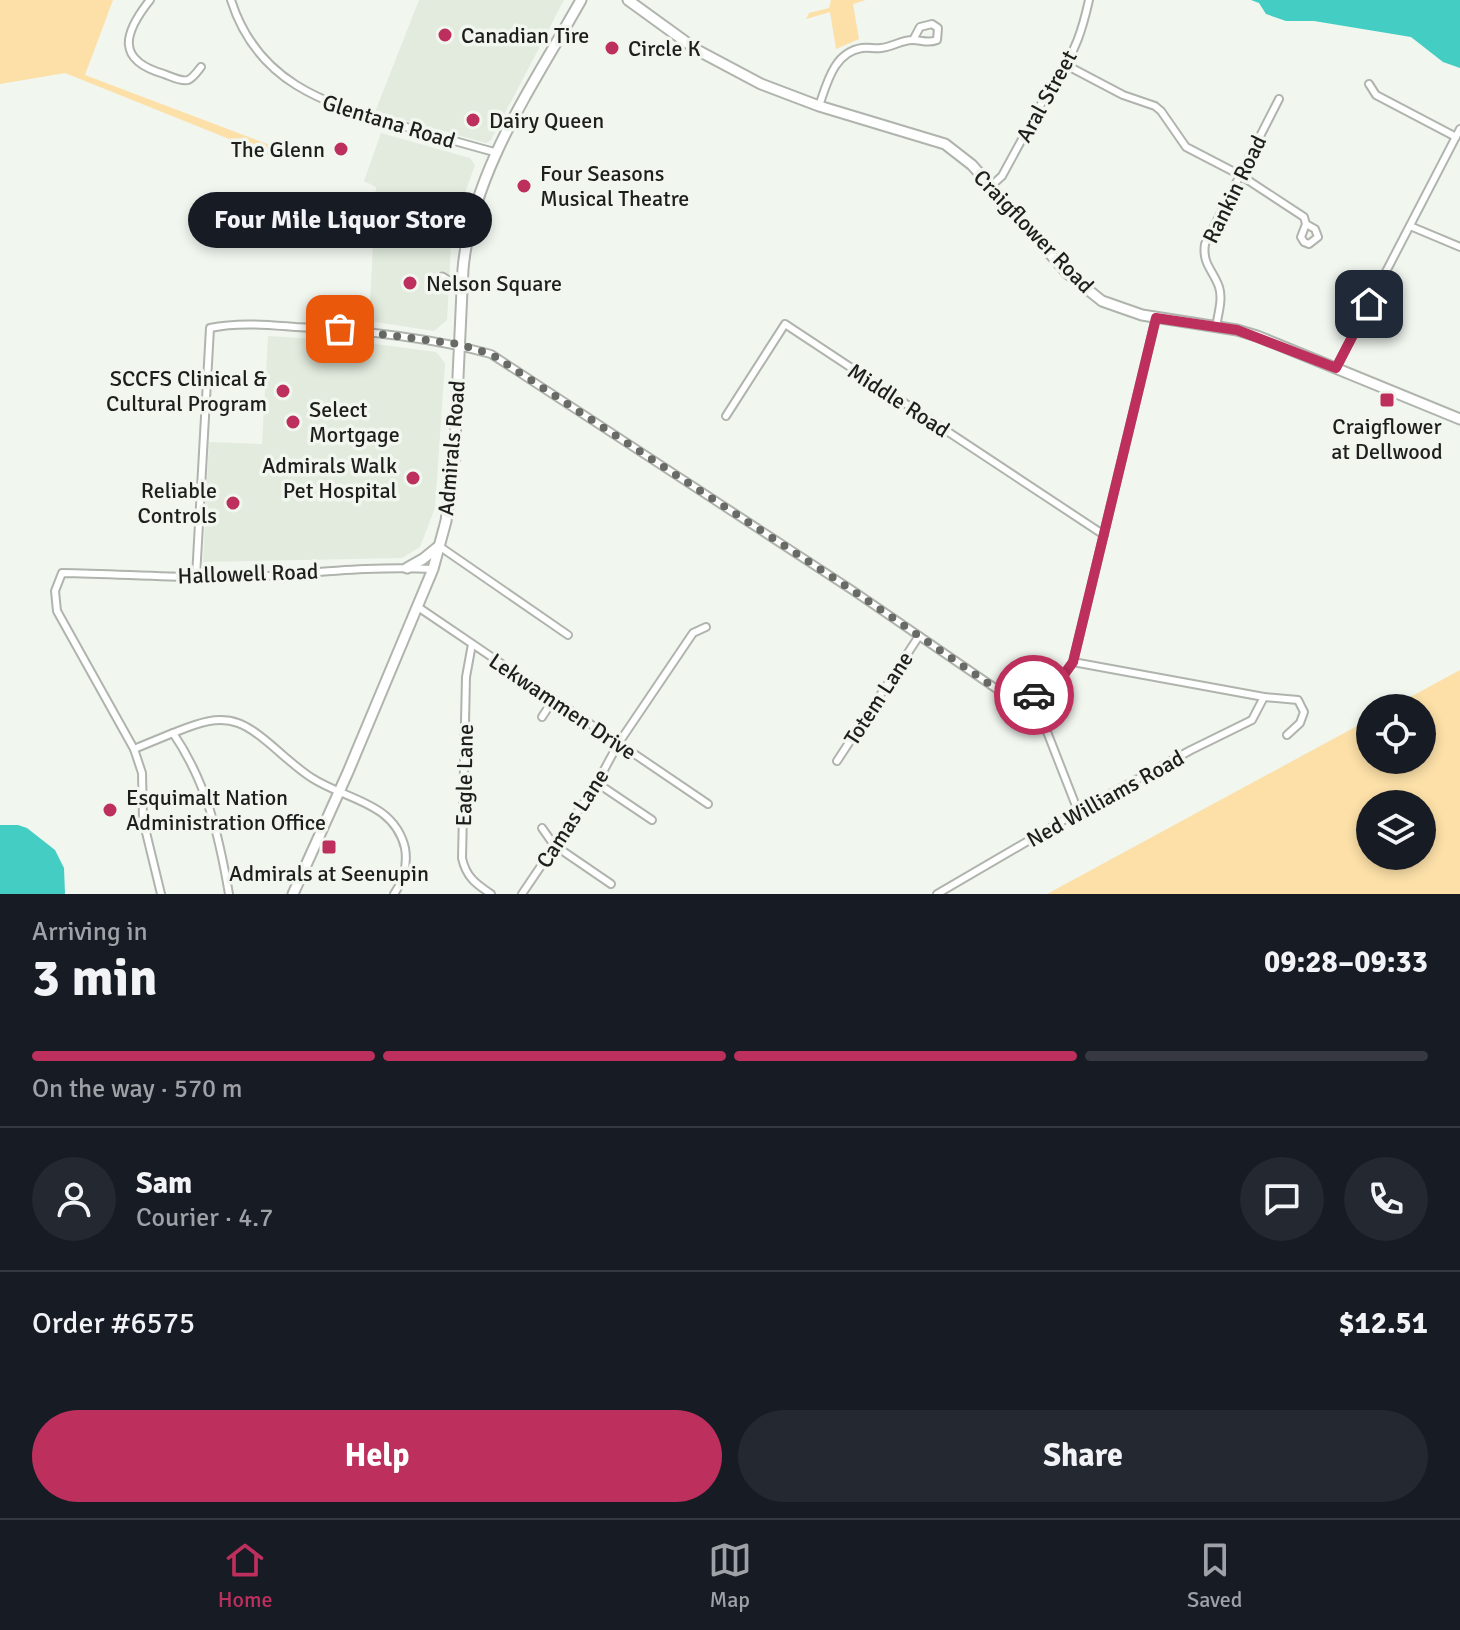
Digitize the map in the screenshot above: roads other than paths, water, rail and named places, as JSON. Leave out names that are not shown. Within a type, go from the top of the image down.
[{"type":"main road","name":"Admirals Road","points":[[293,894],[418,607],[433,569],[446,521],[454,463],[463,269],[471,217],[481,187],[498,153],[580,0]]},
{"type":"main road","name":"Craigflower Road","points":[[628,0],[690,46],[727,67],[819,106],[945,144],[960,154],[1083,287],[1102,301],[1156,318],[1257,336],[1460,419]]},
{"type":"main road","points":[[462,291],[442,278],[463,269]]},
{"type":"main road","points":[[407,568],[439,546]]},
{"type":"street","points":[[150,0],[136,20],[129,43],[133,59],[148,70],[184,81],[201,67]]},
{"type":"street","name":"Glentana Road","points":[[231,0],[240,22],[260,52],[278,72],[301,90],[360,114],[498,153]]},
{"type":"street","name":"Aral Street","points":[[991,186],[1002,176],[1057,75],[1066,65],[1083,28],[1089,0]]},
{"type":"street","points":[[819,106],[831,74],[847,53],[866,47],[887,48],[913,40]]},
{"type":"street","points":[[1066,65],[1123,95],[1155,106],[1186,147],[1240,175],[1304,217],[1306,224]]},
{"type":"street","points":[[1369,84],[1376,95],[1456,137]]},
{"type":"street","name":"Rankin Road","points":[[1216,327],[1220,291],[1205,263],[1204,249],[1279,99]]},
{"type":"street","points":[[1336,368],[1460,129]]},
{"type":"street","points":[[1410,226],[1460,247]]},
{"type":"street","points":[[196,577],[210,328],[237,324],[331,329],[458,344],[491,354],[1001,692],[1018,697],[1033,696],[1058,683],[1073,662],[1156,318]]},
{"type":"street","name":"Middle Road","points":[[726,416],[785,324],[1104,535]]},
{"type":"street","points":[[439,546],[568,635]]},
{"type":"street","name":"Hallowell Road","points":[[134,749],[57,611],[55,591],[62,573],[196,577],[433,569]]},
{"type":"street","name":"Lekwammen Drive","points":[[418,607],[708,804]]},
{"type":"street","name":"Camas Lane","points":[[522,894],[693,633],[706,627]]},
{"type":"street","name":"Totem Lane","points":[[837,761],[919,636]]},
{"type":"street","name":"Eagle Lane","points":[[472,644],[466,677],[462,858],[465,871],[491,894]]},
{"type":"street","points":[[1073,662],[1264,697],[1298,700],[1304,712],[1300,723],[1287,735]]},
{"type":"street","points":[[1033,696],[1078,811]]},
{"type":"street","name":"Ned Williams Road","points":[[937,894],[1078,811],[1252,720],[1264,697]]},
{"type":"street","points":[[542,717],[553,700]]},
{"type":"street","points":[[161,894],[143,820],[142,773],[134,749],[204,721],[237,722],[252,730],[312,778],[382,810],[402,835],[407,861],[402,883],[394,894]]},
{"type":"street","points":[[173,733],[186,752],[212,809],[229,894]]},
{"type":"street","points":[[597,783],[652,820]]},
{"type":"street","points":[[542,828],[554,845],[611,884]]},
{"type":"water","points":[[1251,0],[1460,0],[1460,68],[1443,62],[1411,37],[1314,21],[1286,21],[1266,14],[1259,3]]},
{"type":"water","points":[[0,825],[27,828],[55,850],[64,868],[65,894],[0,894]]},
{"type":"place","name":"Canadian Tire","points":[[445,35]]},
{"type":"place","name":"Circle K","points":[[612,48]]},
{"type":"place","name":"Dairy Queen","points":[[473,120]]},
{"type":"place","name":"The Glenn","points":[[341,149]]},
{"type":"place","name":"Four Seasons Musical Theatre","points":[[524,186]]},
{"type":"place","name":"Nelson Square","points":[[410,283]]},
{"type":"place","name":"Four Mile Liquor Store","points":[[340,329]]},
{"type":"place","name":"SCCFS Clinical & Cultural Program","points":[[283,391]]},
{"type":"place","name":"Craigflower at Dellwood","points":[[1387,400]]},
{"type":"place","name":"Select Mortgage","points":[[293,422]]},
{"type":"place","name":"Admirals Walk Pet Hospital","points":[[413,478]]},
{"type":"place","name":"Reliable Controls","points":[[233,503]]},
{"type":"place","name":"Esquimalt Nation Administration Office","points":[[110,810]]},
{"type":"place","name":"Admirals at Seenupin","points":[[329,847]]}]
